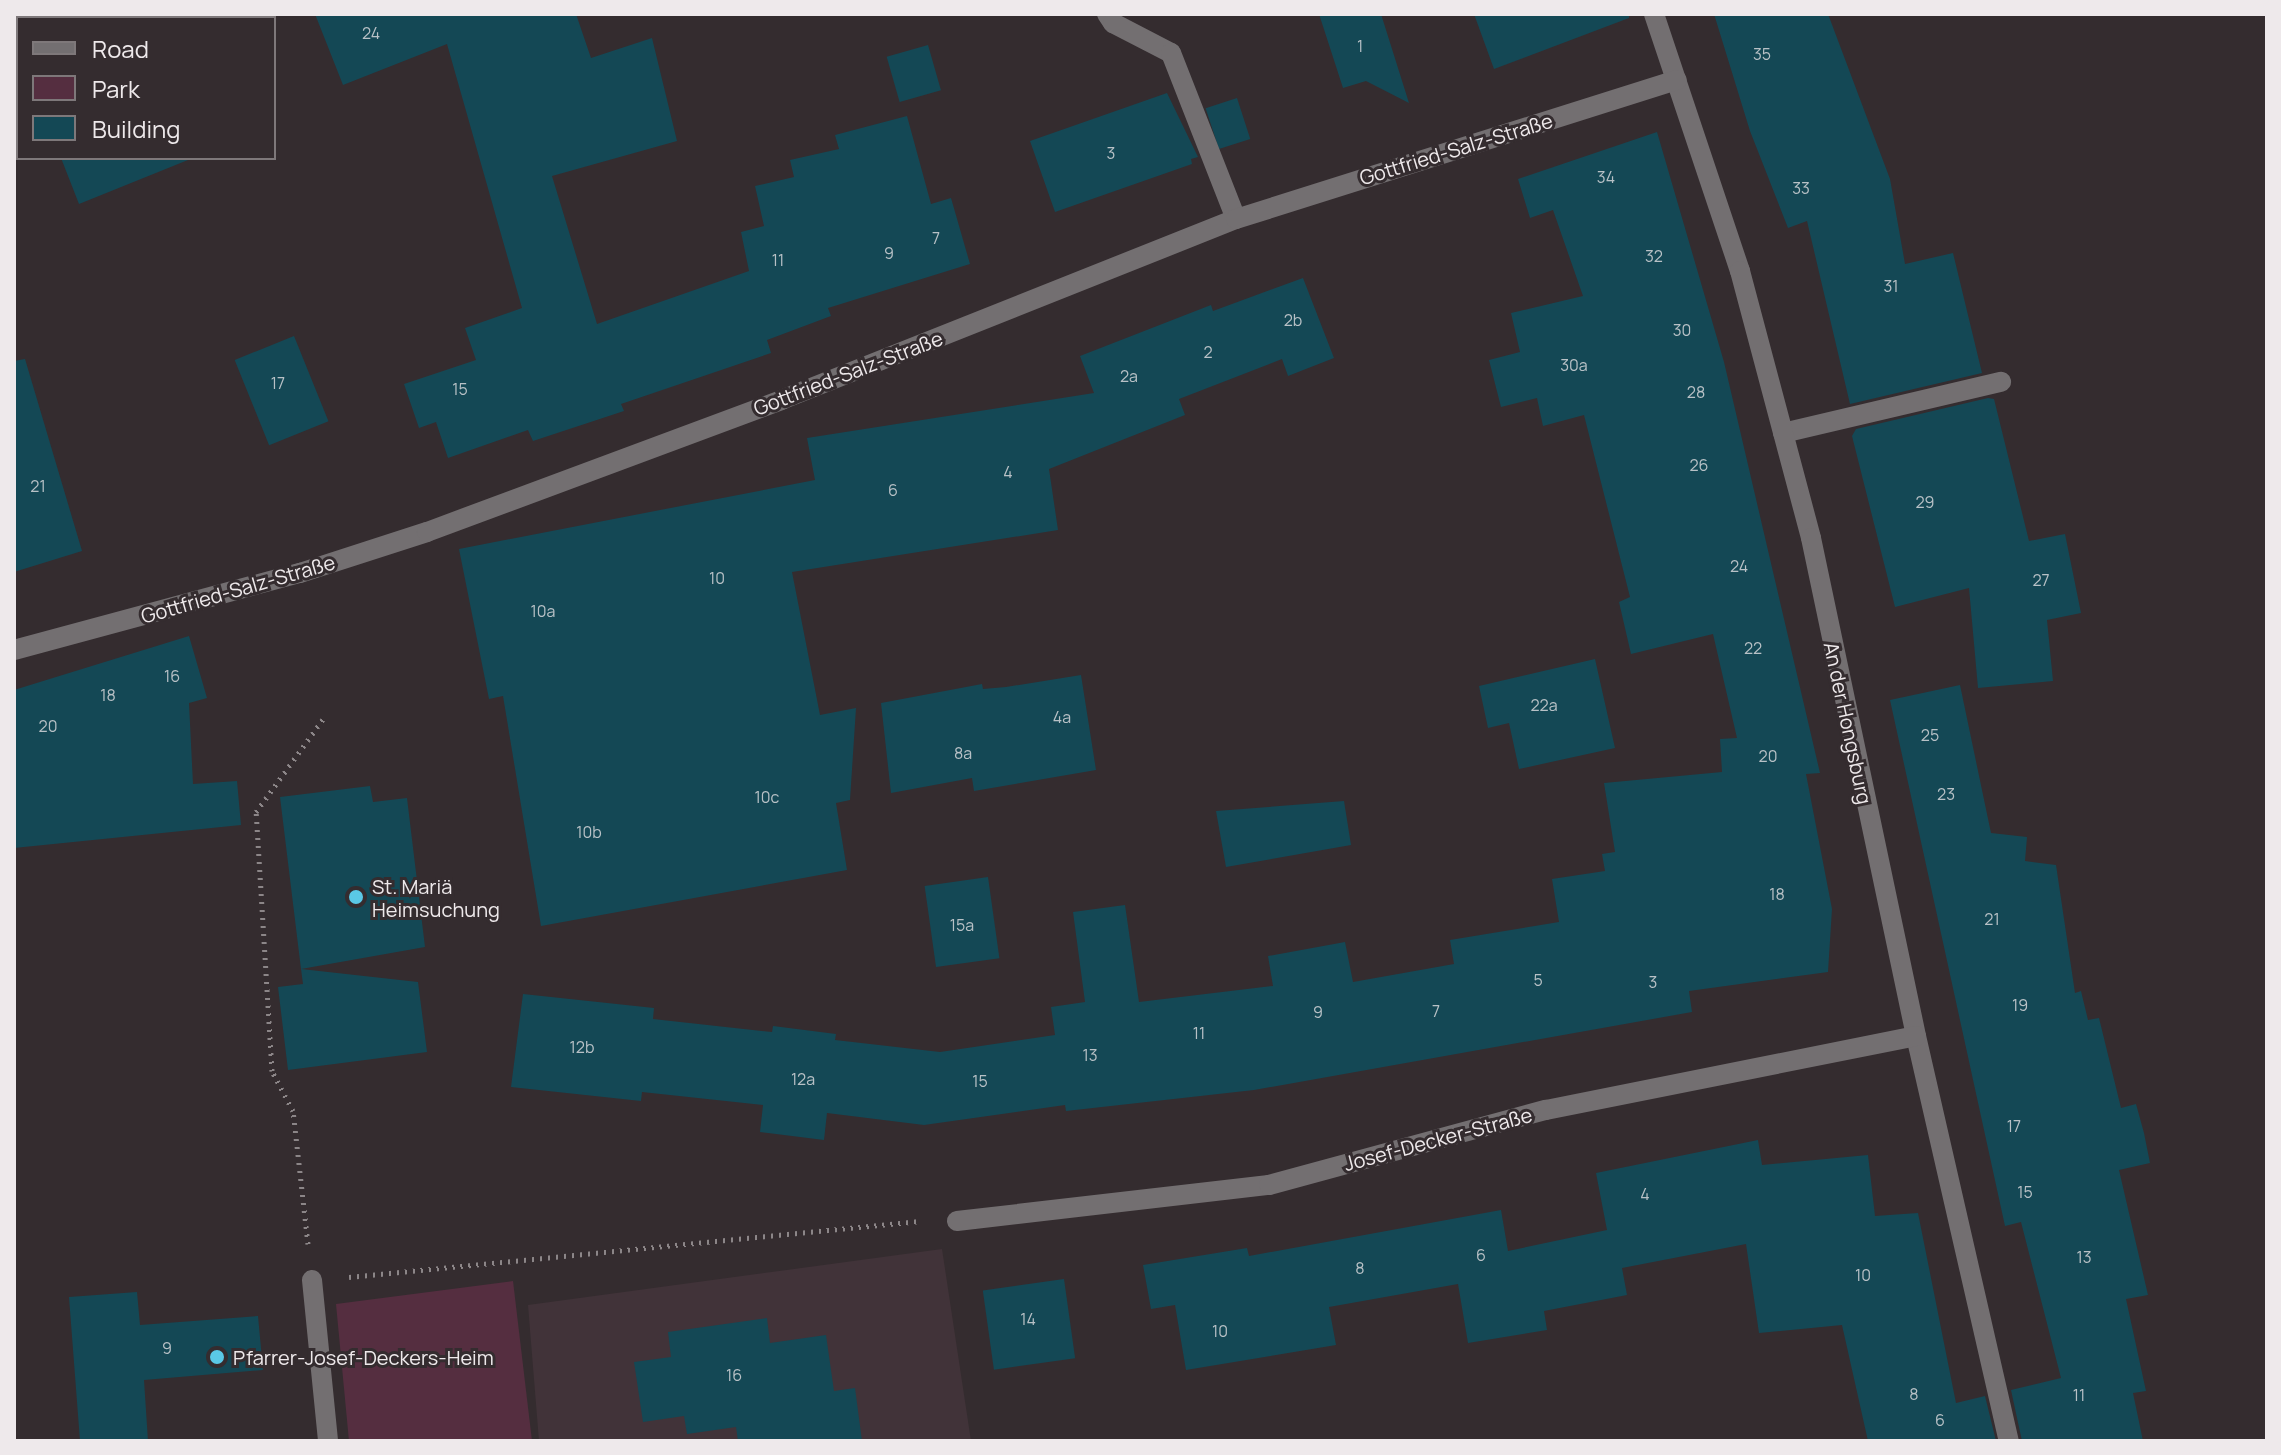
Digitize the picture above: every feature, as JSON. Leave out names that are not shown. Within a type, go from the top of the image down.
[{"type":"street","points":[[1107,14],[1113,23],[1171,53],[1236,219]]},
{"type":"street","name":"An der Hongsburg","points":[[1654,14],[1740,271],[1811,538],[1916,1036],[2009,1441]]},
{"type":"street","name":"Gottfried-Salz-Straße","points":[[14,650],[300,573],[427,532],[781,400],[1236,219],[1677,80]]},
{"type":"street","points":[[1783,433],[2001,382]]},
{"type":"street","name":"Josef-Decker-Straße","points":[[957,1221],[1269,1185],[1546,1110],[1916,1036]]},
{"type":"street","points":[[312,1280],[328,1441]]},
{"type":"path","points":[[323,719],[256,812],[272,1071],[293,1111],[312,1280],[894,1221],[957,1221]]},
{"type":"shaded area","points":[[942,1249],[971,1441],[539,1441],[528,1305]]},
{"type":"green space","points":[[513,1281],[532,1441],[349,1441],[336,1304]]},
{"type":"building","points":[[315,14],[576,14],[591,58],[652,38],[677,141],[552,176],[597,324],[749,271],[741,232],[764,226],[755,186],[794,177],[790,160],[839,149],[835,135],[907,116],[931,204],[951,198],[970,264],[828,308],[831,316],[767,340],[771,353],[621,404],[624,411],[533,441],[528,430],[448,458],[436,422],[419,428],[404,384],[476,360],[465,328],[522,308],[447,44],[343,85]]},
{"type":"building","points":[[1319,14],[1381,14],[1409,103],[1366,81],[1343,88]]},
{"type":"building","points":[[1474,14],[1629,14],[1629,18],[1494,69]]},
{"type":"building","points":[[1714,14],[1828,14],[1890,179],[1905,264],[1953,253],[1982,373],[1850,404],[1807,221],[1788,228],[1750,131]]},
{"type":"building","points":[[928,45],[941,90],[900,102],[887,57]]},
{"type":"building","points":[[1167,93],[1198,157],[1191,159],[1192,164],[1055,212],[1030,141]]},
{"type":"building","points":[[1237,98],[1250,139],[1219,149],[1206,108]]},
{"type":"building","points":[[1657,132],[1724,362],[1820,773],[1806,774],[1832,909],[1828,972],[1689,991],[1692,1012],[1254,1090],[1066,1111],[1065,1105],[924,1125],[827,1113],[824,1140],[760,1132],[763,1105],[642,1092],[641,1101],[511,1087],[523,994],[654,1008],[653,1019],[772,1032],[773,1026],[836,1034],[835,1040],[940,1052],[1055,1035],[1051,1007],[1085,1002],[1073,912],[1125,905],[1139,1002],[1273,986],[1268,956],[1345,942],[1353,982],[1454,964],[1450,940],[1559,922],[1552,879],[1605,871],[1602,854],[1615,852],[1604,783],[1722,772],[1720,739],[1737,738],[1713,634],[1631,654],[1619,602],[1630,597],[1584,415],[1543,426],[1537,398],[1501,407],[1489,360],[1520,352],[1511,313],[1583,296],[1553,210],[1530,218],[1518,179]]},
{"type":"building","points":[[62,160],[188,160],[79,204]]},
{"type":"building","points":[[1303,278],[1334,358],[1288,376],[1282,359],[1179,399],[1185,415],[1049,469],[1058,530],[792,572],[820,715],[856,708],[850,800],[836,803],[847,870],[541,926],[503,696],[489,699],[459,549],[815,480],[807,438],[1094,393],[1080,356],[1211,305],[1213,311]]},
{"type":"building","points":[[294,336],[328,421],[269,445],[235,360]]},
{"type":"building","points":[[25,359],[82,551],[14,572],[14,361]]},
{"type":"building","points":[[1994,399],[2029,541],[2065,534],[2081,613],[2047,620],[2053,681],[1978,688],[1969,588],[1895,607],[1852,436],[1856,429]]},
{"type":"building","points":[[189,636],[207,698],[189,703],[193,784],[237,781],[241,825],[14,848],[14,690]]},
{"type":"building","points":[[1595,659],[1615,748],[1519,769],[1509,723],[1488,728],[1479,686]]},
{"type":"building","points":[[1081,675],[1096,770],[974,791],[972,778],[891,793],[881,703],[982,684],[983,689],[1006,687]]},
{"type":"building","points":[[1960,685],[1991,833],[2027,837],[2025,861],[2056,865],[2075,993],[2081,991],[2088,1020],[2099,1018],[2121,1108],[2136,1104],[2144,1133],[2150,1163],[2119,1170],[2148,1295],[2126,1299],[2146,1391],[2133,1393],[2143,1441],[2022,1441],[2011,1390],[2061,1378],[2021,1222],[2005,1226],[1890,700]]},
{"type":"building","points":[[370,786],[373,802],[407,798],[425,947],[301,969],[280,797]]},
{"type":"building","points":[[1344,801],[1351,845],[1226,867],[1216,811]]},
{"type":"building","points":[[988,877],[999,958],[936,967],[925,886]]},
{"type":"building","points":[[301,969],[418,982],[427,1052],[288,1070],[278,987],[303,984]]},
{"type":"building","points":[[1758,1140],[1762,1165],[1868,1155],[1875,1216],[1918,1213],[1956,1403],[1985,1396],[1996,1441],[1868,1441],[1842,1325],[1759,1333],[1746,1244],[1622,1268],[1627,1295],[1544,1311],[1547,1330],[1468,1343],[1458,1284],[1329,1307],[1336,1345],[1186,1370],[1175,1305],[1151,1309],[1143,1265],[1247,1248],[1249,1256],[1501,1210],[1508,1251],[1607,1230],[1596,1173]]},
{"type":"building","points":[[1064,1279],[1075,1358],[994,1370],[983,1290]]},
{"type":"building","points":[[137,1292],[140,1325],[258,1316],[263,1370],[144,1380],[148,1441],[80,1441],[69,1297]]},
{"type":"building","points":[[767,1318],[770,1343],[826,1335],[834,1391],[855,1388],[862,1441],[738,1441],[736,1427],[687,1434],[684,1416],[643,1422],[634,1362],[671,1357],[668,1332]]},
{"type":"place","name":"St. Mariä Heimsuchung","points":[[356,897]]},
{"type":"place","name":"Pfarrer-Josef-Deckers-Heim","points":[[217,1357]]}]
